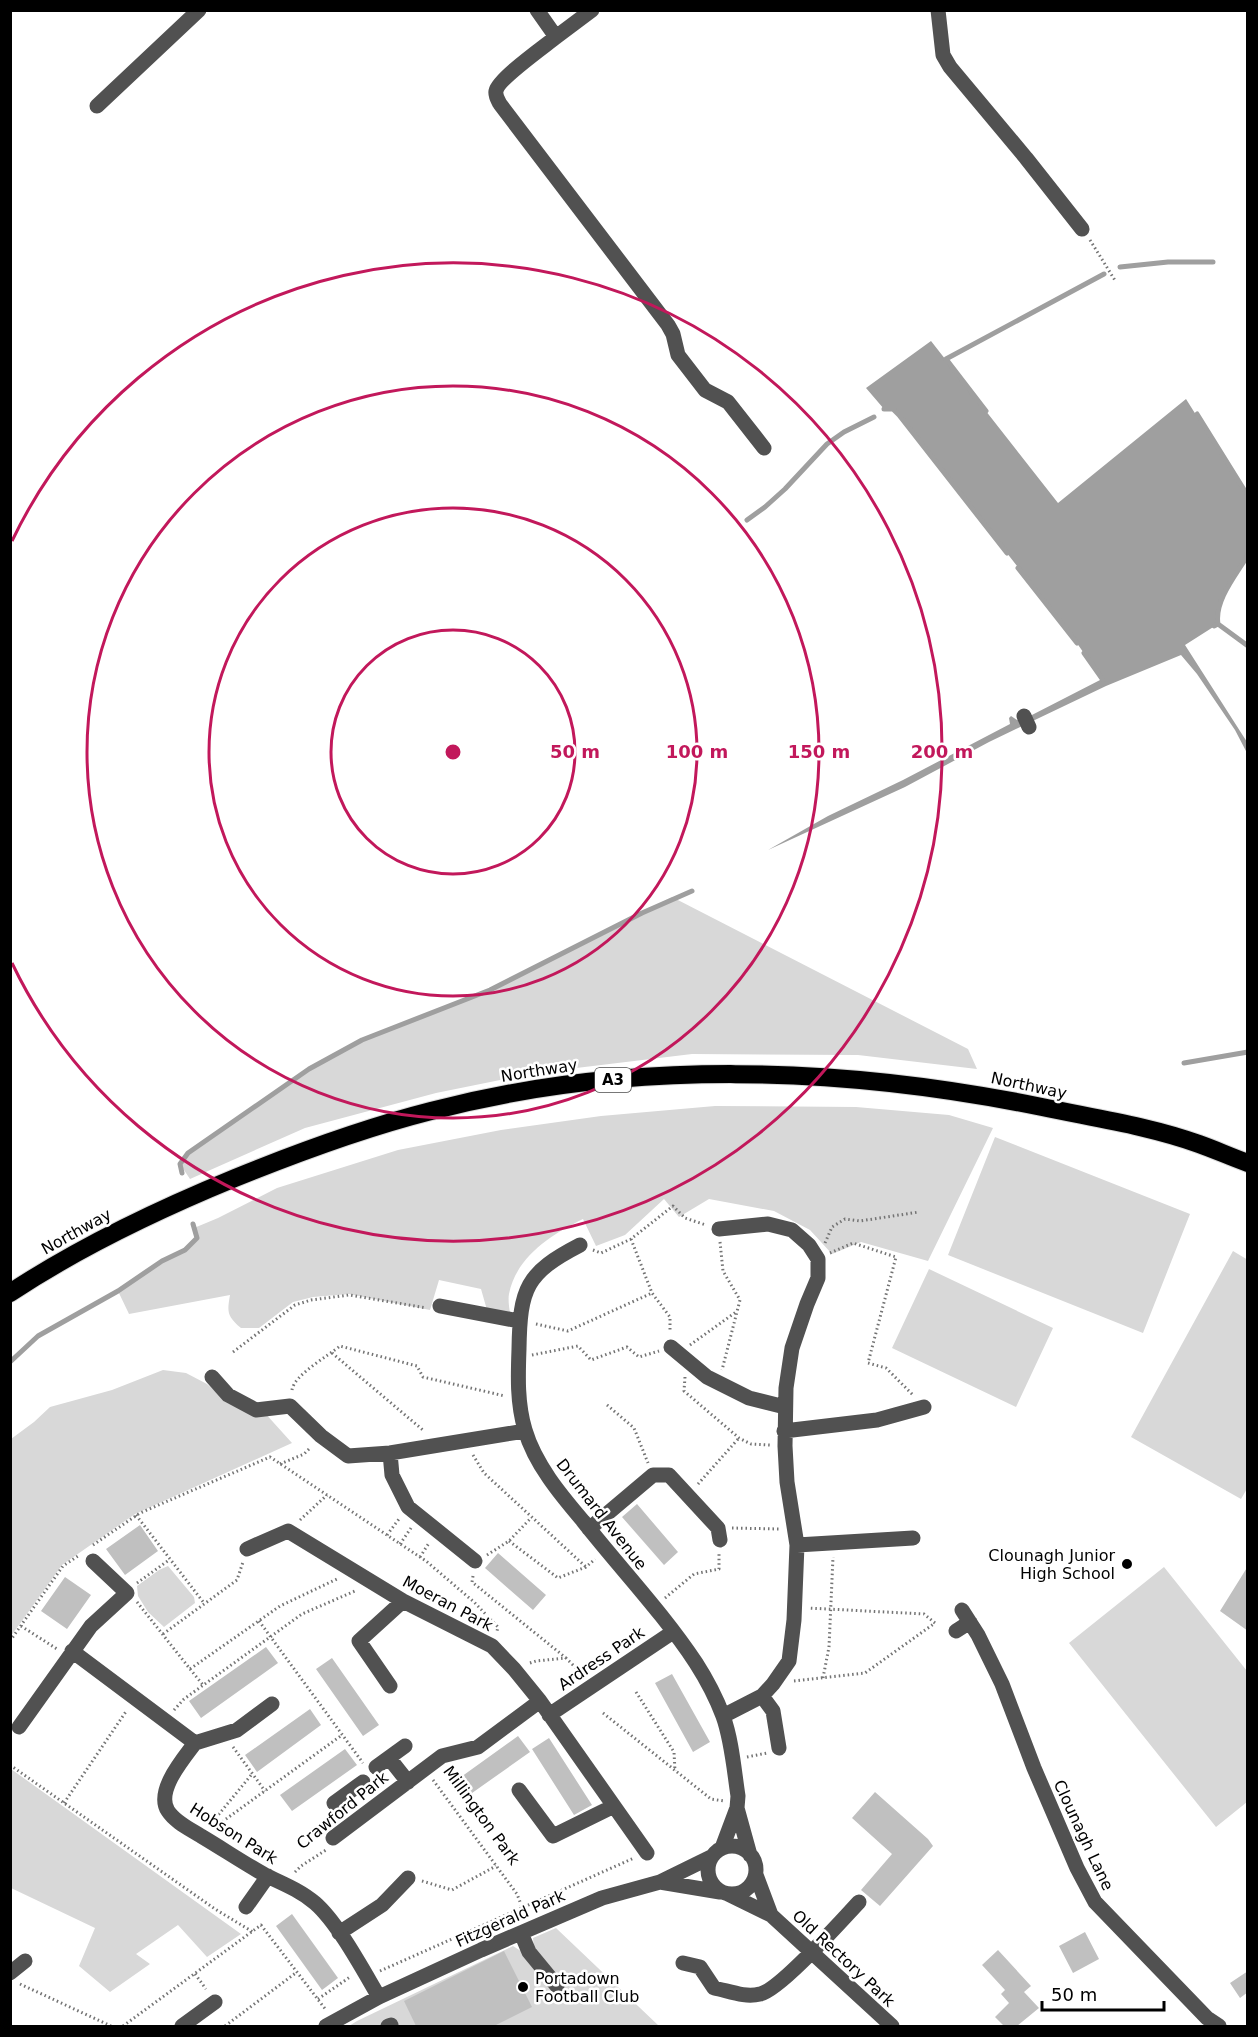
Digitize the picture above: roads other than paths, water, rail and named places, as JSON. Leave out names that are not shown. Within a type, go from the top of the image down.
[{"type":"highway","name":"Northway","points":[[10,1293],[51,1266],[119,1229],[283,1158],[383,1124],[434,1110],[487,1098],[596,1081],[686,1075],[762,1074],[928,1087],[982,1095],[1148,1129],[1198,1143],[1248,1163]]},
{"type":"street","points":[[97,106],[200,10]]},
{"type":"street","points":[[537,10],[556,37]]},
{"type":"street","points":[[592,10],[514,70],[498,86],[496,96],[668,325],[673,334],[678,355],[705,390],[728,402],[764,448]]},
{"type":"street","points":[[938,10],[944,55],[950,67],[1082,229]]},
{"type":"street","points":[[719,1229],[768,1224],[792,1230],[810,1245],[818,1258],[818,1278],[792,1348],[785,1407],[784,1438],[787,1482],[797,1545],[789,1661],[762,1696],[723,1716]]},
{"type":"street","name":"Drumard Avenue","points":[[580,1245],[556,1257],[528,1284],[519,1321],[518,1398],[525,1431],[535,1454],[558,1491],[673,1632],[697,1665],[723,1716],[732,1760],[737,1805],[750,1855]]},
{"type":"street","points":[[440,1306],[519,1321]]},
{"type":"street","points":[[678,1354],[707,1377],[749,1398],[785,1407]]},
{"type":"street","points":[[212,1377],[228,1395],[256,1410],[290,1406],[321,1436],[348,1456],[390,1453],[525,1431]]},
{"type":"street","points":[[784,1438],[876,1420],[924,1407]]},
{"type":"street","points":[[390,1453],[392,1475],[408,1507],[475,1562]]},
{"type":"street","points":[[589,1529],[653,1475],[669,1475],[719,1534]]},
{"type":"street","name":"Moeran Park","points":[[247,1549],[288,1531],[352,1572],[492,1647],[540,1701],[549,1715]]},
{"type":"street","points":[[797,1545],[913,1538]]},
{"type":"street","points":[[19,1727],[91,1626],[127,1593],[88,1554]]},
{"type":"street","points":[[390,1686],[359,1641],[403,1601]]},
{"type":"street","name":"Clounagh Lane","points":[[956,1631],[966,1616],[1002,1684],[1068,1848],[1095,1902],[1207,2018],[1219,2026]]},
{"type":"street","name":"Ardress Park","points":[[549,1715],[673,1632]]},
{"type":"street","points":[[72,1651],[195,1743],[237,1730],[272,1704]]},
{"type":"street","points":[[762,1696],[773,1711],[779,1748]]},
{"type":"street","name":"Millington Park","points":[[425,1769],[442,1756],[478,1747],[540,1701]]},
{"type":"street","points":[[549,1715],[645,1850]]},
{"type":"street","name":"Hobson Park","points":[[195,1743],[176,1769],[167,1788],[165,1801],[168,1812],[202,1837],[268,1876],[285,1883],[316,1904],[339,1933],[379,1997]]},
{"type":"street","points":[[371,1767],[389,1758],[405,1746]]},
{"type":"street","points":[[389,1758],[408,1782]]},
{"type":"street","name":"Crawford Park","points":[[333,1838],[425,1769]]},
{"type":"street","points":[[362,1816],[340,1799],[363,1782]]},
{"type":"street","points":[[519,1790],[553,1836],[614,1806]]},
{"type":"street","name":"Drumard Avenue","points":[[716,1853],[737,1805]]},
{"type":"street","points":[[737,1846],[750,1855],[754,1861],[756,1875],[753,1882],[743,1892],[724,1893],[714,1887],[709,1880],[707,1872],[716,1853],[737,1846]]},
{"type":"street","name":"Fitzgerald Park","points":[[379,1997],[602,1898],[660,1882],[716,1853]]},
{"type":"street","name":"Old Rectory Park","points":[[756,1875],[771,1915]]},
{"type":"street","points":[[246,1907],[268,1876]]},
{"type":"street","points":[[339,1933],[382,1905],[408,1878]]},
{"type":"street","name":"Fitzgerald Park","points":[[660,1882],[724,1893]]},
{"type":"street","name":"Old Rectory Park","points":[[724,1893],[771,1915],[892,2026]]},
{"type":"street","points":[[683,1963],[700,1967],[714,1988],[744,1995],[762,1994],[780,1983],[859,1902]]},
{"type":"street","points":[[520,1933],[529,1952],[557,1986]]},
{"type":"street","points":[[10,1972],[25,1961]]},
{"type":"street","points":[[331,2024],[379,1997]]},
{"type":"street","points":[[182,2026],[199,2022],[215,2002]]},
{"type":"waterway","points":[[1120,267],[1168,262],[1213,262]]},
{"type":"waterway","points":[[986,411],[946,359],[1104,274]]},
{"type":"waterway","points":[[884,409],[893,409],[899,415],[1007,553]]},
{"type":"waterway","points":[[1197,414],[1248,496]]},
{"type":"waterway","points":[[747,520],[785,489],[827,444],[844,432],[874,417]]},
{"type":"waterway","points":[[1218,624],[1219,606],[1248,555]]},
{"type":"waterway","points":[[1018,568],[1077,643]]},
{"type":"waterway","points":[[1214,626],[1218,624],[1248,646]]},
{"type":"waterway","points":[[1084,653],[1103,680]]},
{"type":"waterway","points":[[182,1173],[180,1164],[188,1153],[309,1069],[362,1040],[490,990],[642,913],[692,891]]},
{"type":"waterway","points":[[1184,1063],[1248,1052]]},
{"type":"waterway","points":[[10,1362],[38,1336],[118,1291],[162,1261],[185,1250],[197,1238],[193,1224]]},
{"type":"place","name":"Clounagh Junior High School","points":[[1127,1564]]},
{"type":"place","name":"Portadown Football Club","points":[[523,1987]]}]
